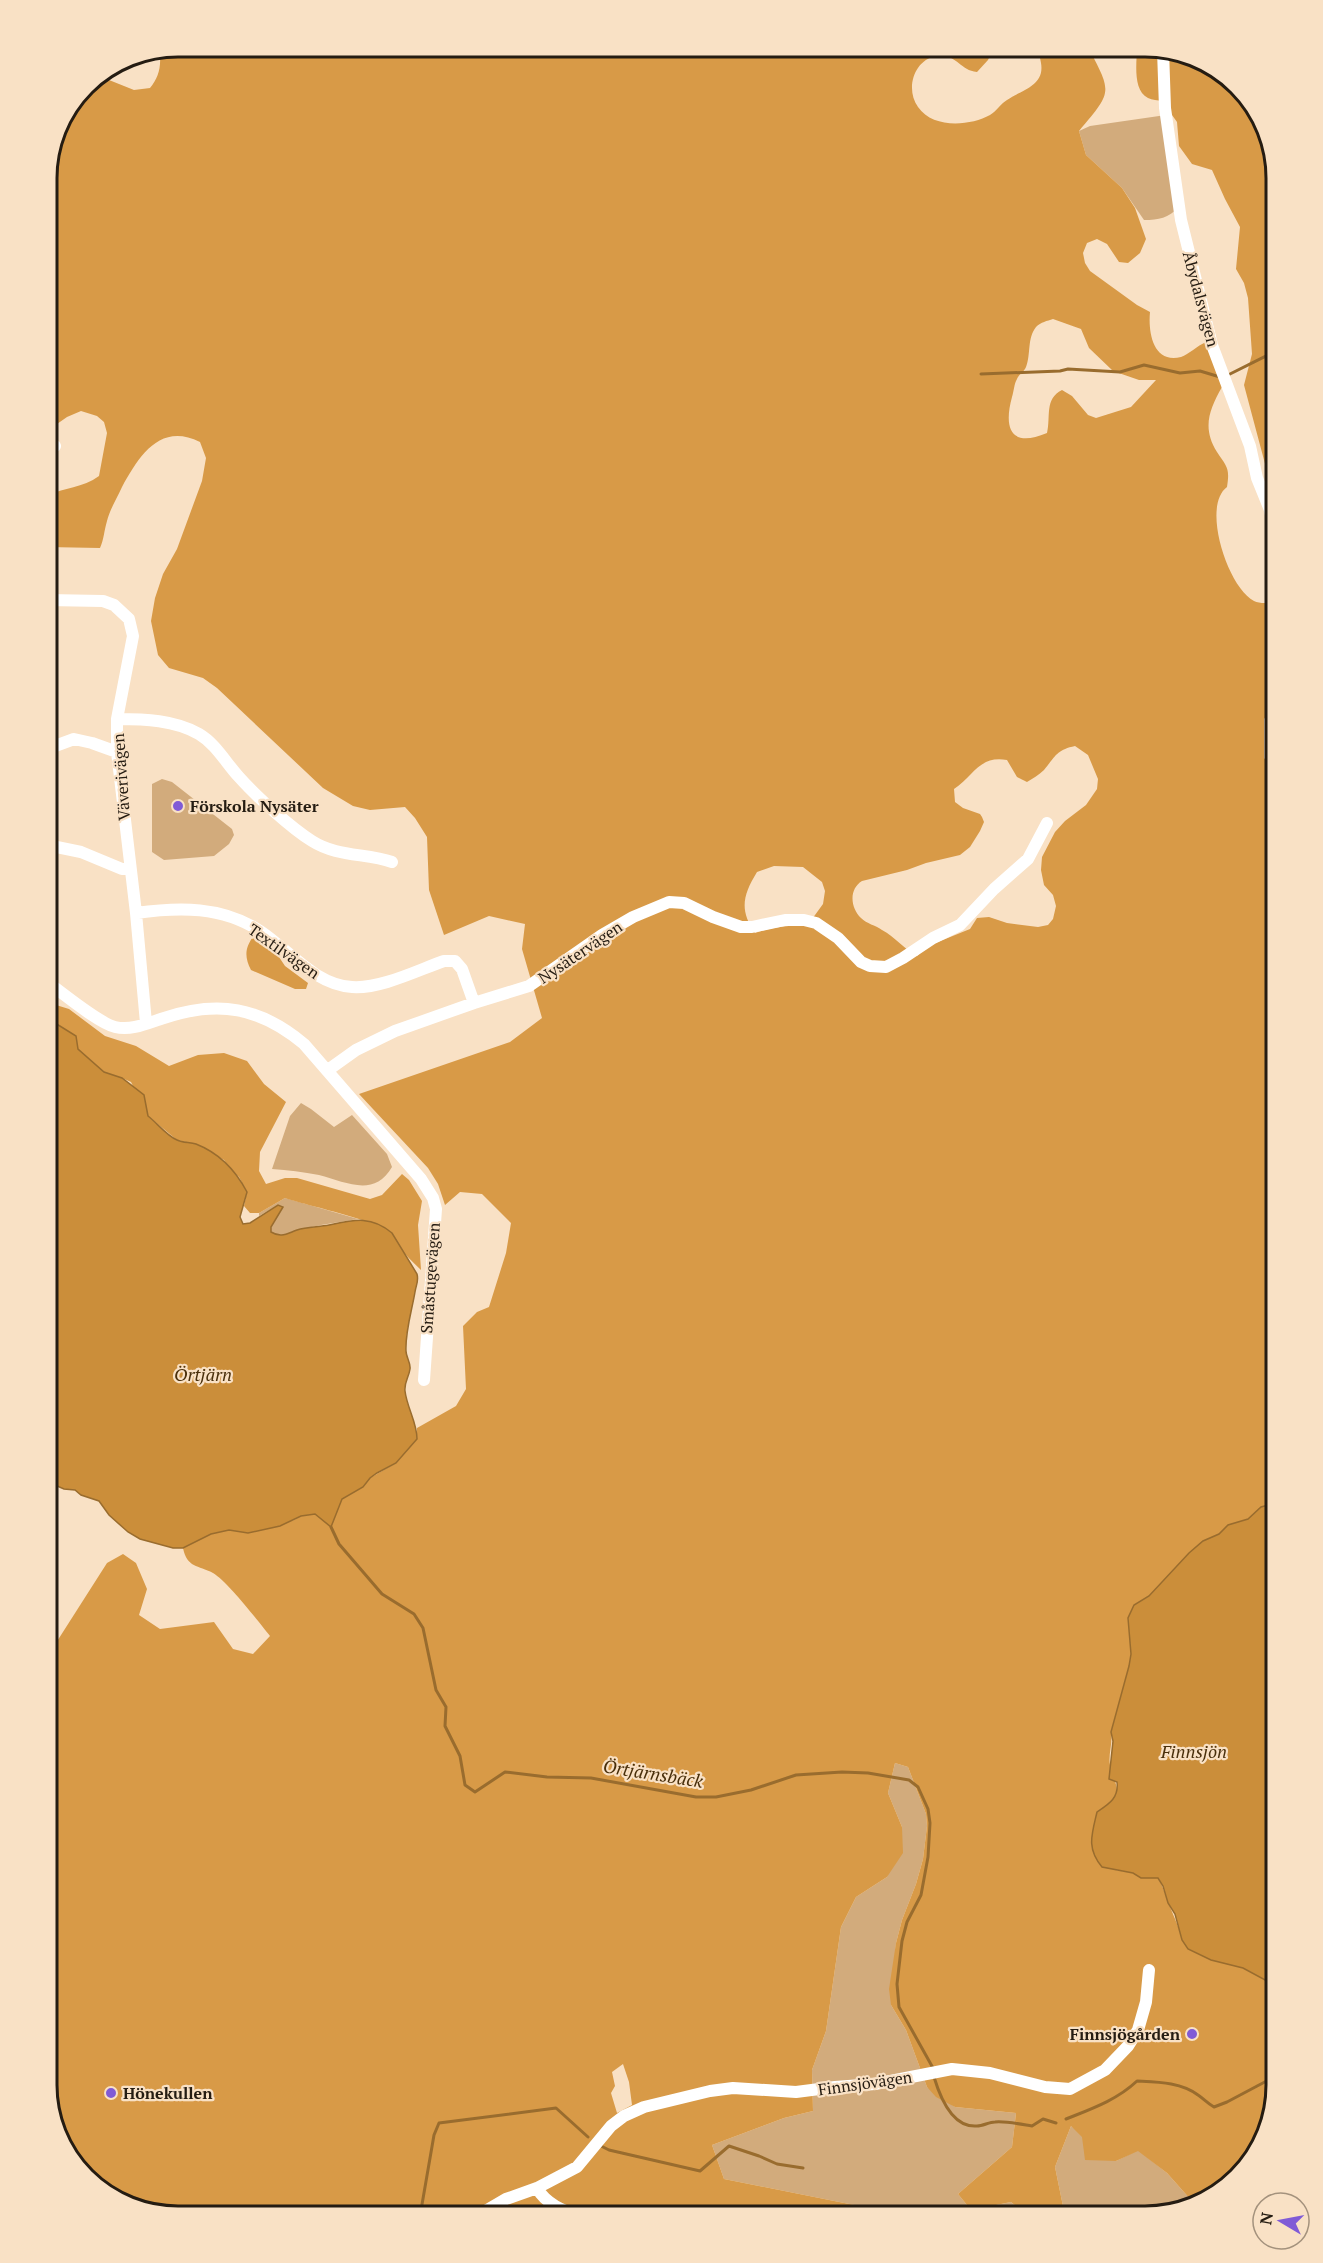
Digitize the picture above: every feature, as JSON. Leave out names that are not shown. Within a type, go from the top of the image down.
[{"type":"street","name":"Åbydalsvägen","points":[[1164,58],[1165,108],[1181,220],[1212,345],[1250,446],[1257,478],[1266,502]]},
{"type":"street","name":"Väverivägen","points":[[57,600],[103,601],[114,604],[129,619],[133,636],[117,719],[117,752],[146,1023]]},
{"type":"street","points":[[117,719],[172,724],[198,733],[209,741],[240,778],[294,828],[314,843],[353,856],[375,856],[392,862]]},
{"type":"street","points":[[57,745],[74,739],[117,752]]},
{"type":"street","name":"Nysätervägen","points":[[328,1070],[375,1040],[474,1003],[529,986],[622,923],[659,906],[677,902],[741,927],[785,920],[804,920],[816,923],[838,938],[861,962],[870,966],[886,967],[933,938],[960,925],[994,889],[1028,859],[1047,823]]},
{"type":"street","points":[[57,847],[81,852],[122,869],[130,869]]},
{"type":"street","name":"Textilvägen","points":[[136,913],[191,909],[208,910],[235,918],[260,931],[321,977],[353,987],[376,984],[444,961],[455,961],[462,969],[474,1003]]},
{"type":"street","points":[[57,988],[111,1026],[126,1028],[187,1010],[219,1007],[252,1013],[286,1029],[304,1044],[328,1070]]},
{"type":"street","name":"Småstugevägen","points":[[328,1070],[421,1179],[433,1198],[436,1209],[424,1380]]},
{"type":"street","name":"Finnsjövägen","points":[[494,2206],[578,2167],[611,2126],[624,2116],[644,2107],[710,2091],[733,2088],[796,2092],[875,2084],[952,2069],[990,2073],[1045,2086],[1070,2089],[1105,2070],[1128,2046],[1138,2030],[1146,2002],[1149,1970]]},
{"type":"street","points":[[537,2187],[555,2206]]},
{"type":"shaded area","points":[[170,57],[933,57],[922,63],[917,69],[912,84],[914,100],[925,114],[933,119],[952,123],[982,119],[1031,86],[1036,82],[1041,71],[1039,57],[1093,57],[1102,74],[1105,83],[1103,99],[1079,131],[1086,155],[1122,188],[1135,208],[1146,239],[1140,253],[1128,263],[1119,262],[1107,244],[1097,239],[1087,243],[1083,253],[1085,263],[1090,271],[1150,312],[1150,328],[1154,345],[1164,356],[1181,357],[1206,342],[1222,387],[1209,419],[1212,443],[1228,472],[1227,487],[1220,497],[1217,511],[1217,528],[1221,546],[1227,564],[1244,593],[1256,602],[1266,603],[1264,758],[1266,761],[1266,1506],[1261,1507],[1248,1519],[1228,1525],[1219,1534],[1203,1541],[1149,1596],[1134,1605],[1128,1618],[1131,1654],[1129,1666],[1111,1732],[1110,1765],[1117,1792],[1112,1801],[1097,1812],[1116,1870],[1133,1873],[1141,1878],[1158,1878],[1182,1940],[1266,1980],[1266,2085],[1260,2124],[1254,2139],[1236,2165],[1225,2176],[1199,2194],[1189,2198],[1167,2173],[1138,2151],[1116,2161],[1085,2160],[1082,2137],[1071,2126],[1055,2167],[1063,2206],[1016,2206],[1011,2202],[991,2206],[968,2206],[958,2194],[1012,2147],[1016,2113],[955,2107],[936,2097],[927,2087],[906,2030],[891,2005],[889,1989],[896,1943],[923,1859],[927,1826],[926,1814],[908,1767],[895,1763],[888,1793],[902,1827],[903,1853],[887,1877],[856,1897],[841,1927],[826,2031],[812,2070],[813,2111],[784,2118],[712,2145],[724,2179],[859,2206],[170,2206],[139,2200],[111,2186],[87,2165],[69,2139],[59,2109],[57,2093],[57,1641],[107,1563],[123,1554],[136,1563],[147,1589],[139,1615],[160,1629],[214,1622],[233,1649],[253,1654],[270,1636],[219,1577],[190,1563],[183,1548],[211,1534],[229,1530],[248,1533],[301,1516],[315,1514],[363,1487],[370,1478],[396,1463],[417,1439],[417,1428],[456,1406],[466,1389],[463,1326],[477,1312],[489,1307],[506,1253],[511,1223],[482,1194],[460,1192],[445,1205],[438,1184],[428,1168],[359,1094],[510,1042],[542,1018],[522,949],[525,924],[489,916],[444,935],[429,890],[427,837],[405,807],[370,810],[353,806],[323,788],[217,688],[203,678],[169,668],[158,655],[151,621],[155,598],[163,574],[177,549],[202,481],[206,458],[200,442],[186,437],[173,436],[152,445],[136,464],[122,487],[108,517],[100,548],[57,547],[57,492],[87,483],[99,476],[107,433],[104,422],[97,416],[81,411],[57,424],[57,170],[59,154],[69,124],[82,104],[98,87],[108,80],[134,90],[150,88],[156,80],[160,58]],"holes":[[[1053,319],[1081,329],[1089,348],[1113,371],[1139,380],[1156,380],[1131,407],[1096,418],[1088,415],[1072,396],[1062,390],[1050,403],[1047,433],[1035,437],[1018,437],[1013,433],[1009,419],[1015,383],[1026,367],[1033,331],[1040,324]],[[1075,746],[1088,755],[1098,779],[1097,789],[1086,805],[1055,832],[1042,857],[1041,870],[1044,885],[1053,895],[1056,906],[1053,919],[1048,925],[1038,927],[1007,923],[989,917],[977,918],[970,929],[928,946],[917,956],[857,914],[852,898],[855,889],[862,881],[960,855],[970,847],[984,822],[980,814],[963,808],[955,802],[954,789],[983,764],[998,759],[1007,760],[1017,777],[1027,782],[1042,772],[1060,752]],[[774,866],[803,867],[822,882],[825,891],[823,904],[807,926],[781,927],[755,933],[745,910],[746,895],[757,872]],[[623,2064],[629,2082],[632,2105],[617,2113],[611,2093],[615,2086],[612,2072]]]},
{"type":"shaded area","points":[[949,57],[989,57],[977,72],[971,71]]},
{"type":"shaded area","points":[[1137,57],[1169,59],[1199,69],[1225,87],[1236,98],[1254,124],[1260,139],[1266,178],[1266,468],[1244,385],[1252,354],[1248,298],[1244,283],[1236,269],[1240,227],[1212,170],[1192,164],[1179,146],[1177,122],[1162,101],[1153,100],[1143,94],[1136,75]]},
{"type":"shaded area","points":[[1166,115],[1179,207],[1163,218],[1144,220],[1122,188],[1086,155],[1079,131],[1090,126]]},
{"type":"shaded area","name":"Förskola Nysäter","points":[[162,779],[172,782],[232,829],[234,835],[229,844],[214,856],[164,860],[152,852],[152,784]]},
{"type":"shaded area","points":[[254,935],[271,945],[285,966],[308,983],[306,989],[295,989],[251,970],[246,952]]},
{"type":"shaded area","points":[[57,1005],[69,1009],[105,1036],[136,1046],[169,1066],[198,1055],[224,1053],[247,1061],[264,1084],[286,1102],[260,1152],[259,1171],[266,1184],[285,1178],[297,1178],[370,1199],[382,1195],[402,1174],[409,1180],[422,1201],[418,1225],[421,1270],[401,1249],[392,1233],[374,1224],[285,1198],[259,1213],[250,1213],[244,1206],[247,1192],[239,1177],[224,1160],[195,1144],[177,1140],[148,1116],[131,1082],[104,1072],[77,1049],[76,1036],[57,1024]]},
{"type":"shaded area","points":[[301,1103],[334,1127],[352,1115],[387,1154],[392,1167],[385,1177],[368,1185],[359,1185],[319,1175],[272,1169],[290,1116]]},
{"type":"shaded area","points":[[285,1198],[358,1219],[297,1230],[282,1237],[271,1232],[271,1227],[283,1207],[278,1205],[259,1216],[259,1213]]},
{"type":"shaded area","points":[[895,1763],[908,1767],[926,1814],[927,1826],[923,1859],[896,1943],[891,2005],[906,2030],[927,2087],[955,2107],[1016,2113],[1012,2147],[958,2194],[968,2206],[859,2206],[724,2179],[712,2145],[784,2118],[813,2111],[812,2070],[826,2031],[841,1927],[856,1897],[887,1877],[902,1827],[888,1793]]},
{"type":"shaded area","points":[[1071,2126],[1116,2161],[1138,2150],[1167,2173],[1189,2198],[1153,2206],[1063,2206],[1055,2167]]},
{"type":"shaded area","points":[[1011,2202],[1016,2206],[991,2206]]},
{"type":"water","name":"Örtjärn","points":[[57,1024],[76,1036],[78,1049],[104,1072],[122,1078],[144,1095],[148,1116],[170,1136],[212,1152],[226,1164],[238,1177],[247,1192],[240,1217],[243,1224],[250,1223],[278,1205],[283,1207],[271,1227],[271,1232],[278,1235],[305,1228],[362,1220],[377,1223],[392,1233],[417,1274],[418,1281],[407,1336],[406,1353],[410,1367],[405,1388],[417,1439],[396,1463],[377,1473],[363,1487],[342,1499],[331,1527],[315,1514],[301,1516],[280,1526],[248,1533],[229,1530],[211,1534],[183,1548],[173,1548],[140,1539],[128,1532],[109,1515],[99,1501],[81,1495],[75,1490],[57,1486]]},
{"type":"water","name":"Finnsjön","points":[[1266,1506],[1266,1980],[1243,1968],[1211,1960],[1188,1949],[1182,1940],[1175,1914],[1158,1878],[1141,1878],[1133,1873],[1102,1867],[1092,1847],[1093,1827],[1097,1812],[1115,1796],[1117,1788],[1117,1782],[1109,1779],[1113,1741],[1111,1732],[1129,1666],[1131,1654],[1128,1618],[1134,1605],[1149,1596],[1203,1541],[1219,1534],[1228,1525],[1248,1519],[1261,1507]]},
{"type":"waterway","points":[[1230,374],[1266,356]]},
{"type":"waterway","points":[[981,374],[1068,369],[1120,372],[1144,365],[1180,373],[1200,371],[1220,377]]},
{"type":"waterway","name":"Örtjärnsbäck","points":[[331,1527],[339,1544],[382,1594],[414,1614],[423,1628],[436,1690],[446,1707],[445,1726],[460,1756],[465,1785],[475,1792],[505,1772],[547,1777],[591,1778],[696,1797],[716,1797],[751,1790],[796,1775],[842,1772],[868,1773],[909,1780],[918,1787],[928,1809],[930,1823],[928,1857],[921,1895],[907,1922],[902,1941],[897,1984],[899,2007],[933,2068]]},
{"type":"waterway","name":"Örtjärnsbäck","points":[[934,2077],[948,2110],[954,2117],[968,2125],[979,2126],[999,2122],[1032,2126],[1043,2119],[1056,2123]]},
{"type":"waterway","name":"Örtjärnsbäck","points":[[1066,2119],[1112,2099],[1137,2081],[1169,2083],[1184,2087],[1214,2107],[1266,2081]]},
{"type":"waterway","points":[[422,2206],[434,2135],[439,2123],[556,2108],[588,2137]]},
{"type":"waterway","points":[[601,2146],[609,2150],[700,2171],[729,2146],[777,2164],[803,2168]]},
{"type":"place","name":"Förskola Nysäter","points":[[178,806]]},
{"type":"place","name":"Finnsjögården","points":[[1192,2034]]},
{"type":"place","name":"Hönekullen","points":[[111,2093]]}]
